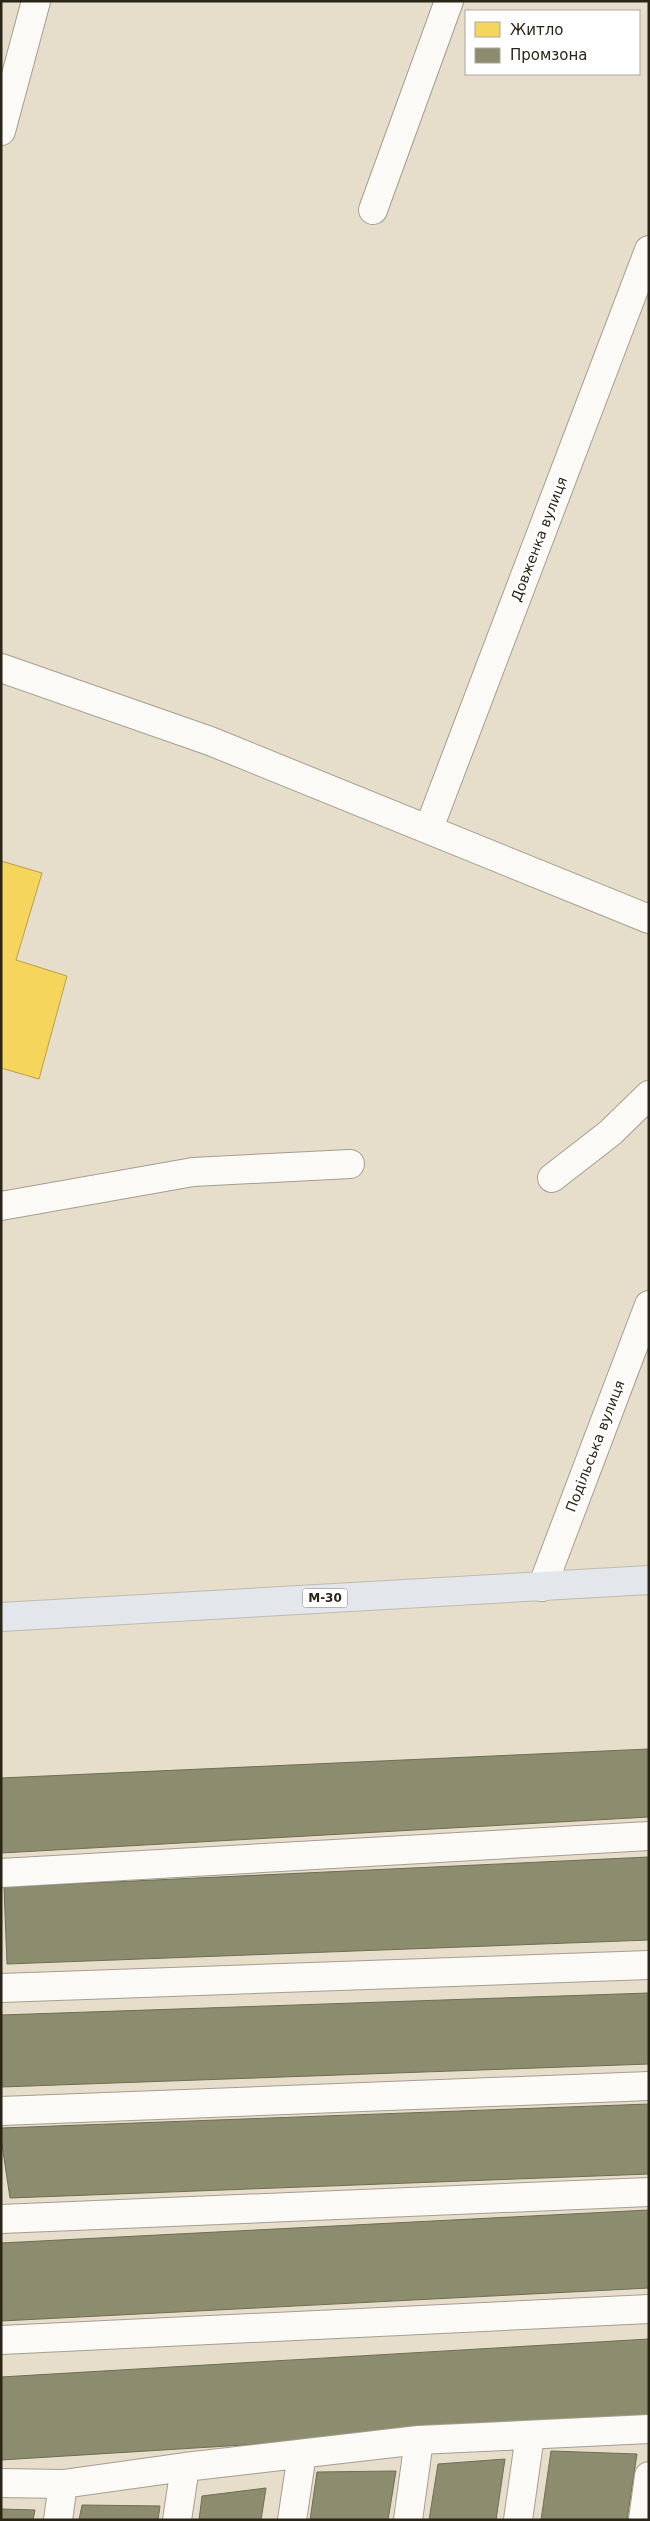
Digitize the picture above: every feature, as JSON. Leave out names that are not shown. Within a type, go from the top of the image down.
[{"type":"highway","name":"М-30","points":[[1,1617],[649,1580]]},
{"type":"street","points":[[1,131],[36,1]]},
{"type":"street","points":[[373,210],[449,1]]},
{"type":"street","name":"Довженка вулиця","points":[[428,828],[649,250]]},
{"type":"street","points":[[1,668],[210,740],[649,919]]},
{"type":"street","points":[[552,1178],[610,1133],[649,1095]]},
{"type":"street","points":[[1,1206],[193,1172],[350,1164]]},
{"type":"street","name":"Подільська вулиця","points":[[542,1587],[649,1304]]},
{"type":"street","points":[[1,1873],[649,1836]]},
{"type":"street","points":[[1,1988],[649,1965]]},
{"type":"street","points":[[1,2111],[649,2086]]},
{"type":"street","points":[[1,2220],[649,2192]]},
{"type":"street","points":[[1,2340],[649,2309]]},
{"type":"street","points":[[1,2483],[63,2484],[185,2467],[419,2440],[649,2429]]},
{"type":"street","points":[[518,2520],[530,2435]]},
{"type":"street","points":[[408,2520],[419,2440]]},
{"type":"street","points":[[292,2520],[302,2454]]},
{"type":"street","points":[[177,2520],[185,2467]]},
{"type":"street","points":[[643,2520],[649,2476]]},
{"type":"street","points":[[58,2520],[63,2484]]},
{"type":"building: Житло","points":[[1,861],[42,873],[16,960],[67,976],[39,1079],[1,1068]]},
{"type":"building: Промзона","points":[[649,1749],[649,1817],[1,1853],[1,1778]]},
{"type":"building: Промзона","points":[[649,1857],[649,1940],[7,1964],[4,1887]]},
{"type":"building: Промзона","points":[[649,1993],[649,2064],[1,2087],[1,2015]]},
{"type":"building: Промзона","points":[[649,2104],[649,2174],[10,2198],[1,2138],[1,2128]]},
{"type":"building: Промзона","points":[[649,2210],[649,2288],[1,2321],[1,2243]]},
{"type":"building: Промзона","points":[[649,2339],[649,2420],[1,2460],[1,2377]]},
{"type":"building: Промзона","points":[[551,2451],[637,2454],[627,2520],[541,2520]]},
{"type":"building: Промзона","points":[[505,2459],[496,2520],[429,2520],[438,2464]]},
{"type":"building: Промзона","points":[[396,2471],[388,2520],[310,2520],[317,2472]]},
{"type":"building: Промзона","points":[[266,2488],[261,2520],[199,2520],[202,2496]]},
{"type":"building: Промзона","points":[[82,2505],[160,2506],[158,2520],[79,2520]]},
{"type":"building: Промзона","points":[[1,2509],[35,2510],[33,2520],[1,2520]]}]
